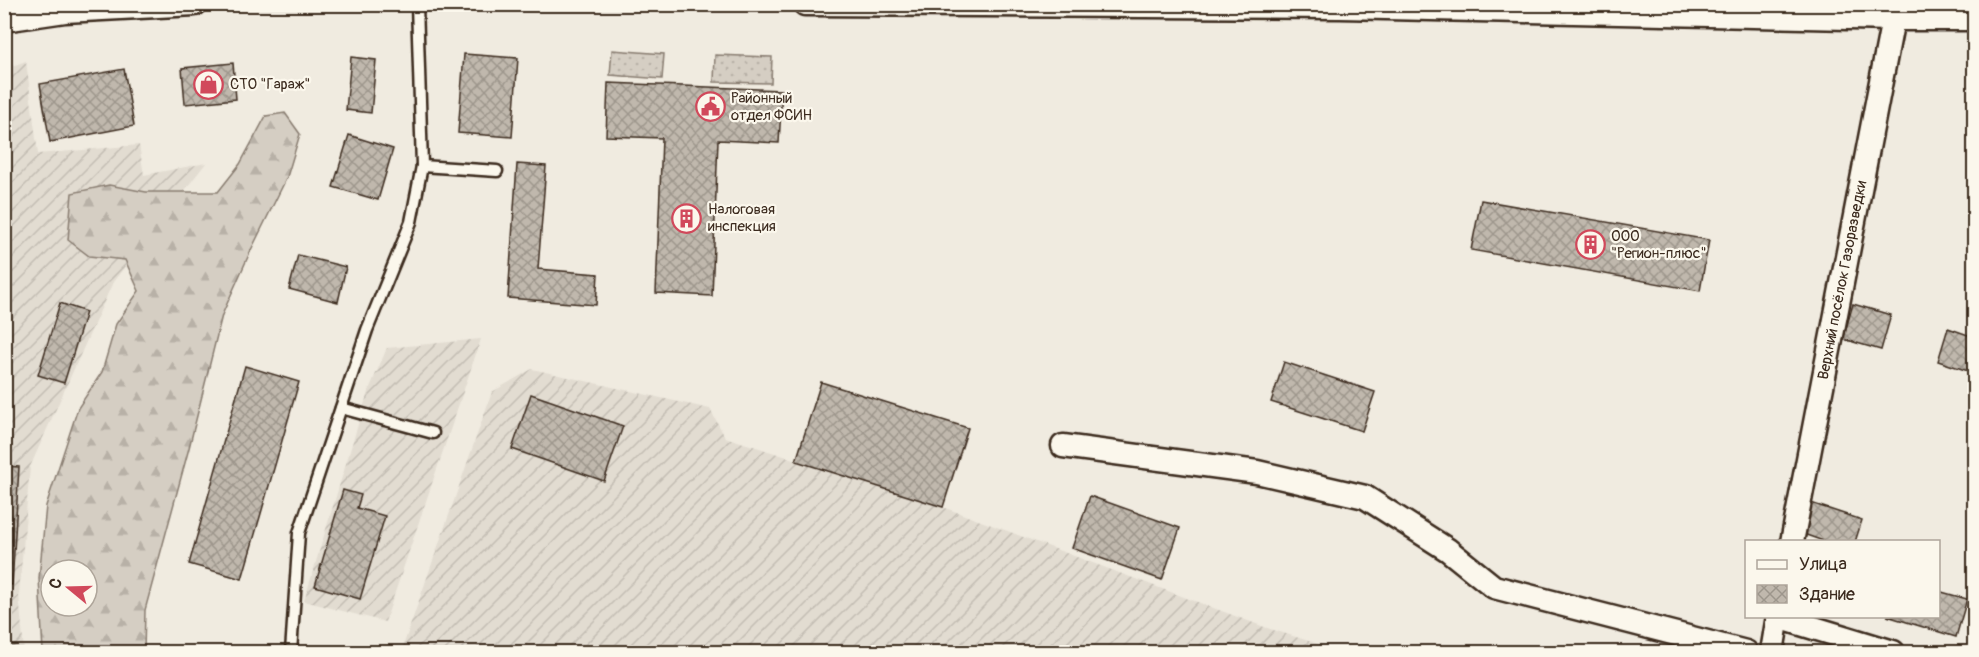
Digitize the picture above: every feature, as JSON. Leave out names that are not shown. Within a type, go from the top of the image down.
[{"type":"street","points":[[4,20],[64,11],[195,4]]},
{"type":"street","points":[[805,4],[1352,7],[1974,19]]},
{"type":"street","name":"Верхний посёлок Газоразведки","points":[[1792,540],[1893,19]]},
{"type":"street","points":[[1063,446],[1257,472],[1365,497],[1448,550],[1494,587],[1746,652]]},
{"type":"street","points":[[1772,652],[1778,618]]},
{"type":"street","points":[[1781,618],[1893,652]]},
{"type":"lane","points":[[291,652],[299,533],[367,330],[411,222],[422,166],[417,4]]},
{"type":"lane","points":[[422,166],[497,171]]},
{"type":"lane","points":[[341,408],[433,434]]},
{"type":"shaded area","points":[[26,61],[38,154],[139,145],[144,175],[206,163],[113,282],[30,467],[19,594],[24,652],[5,652],[4,69]]},
{"type":"shaded area","points":[[481,339],[385,622],[304,601],[368,392],[387,348]]},
{"type":"shaded area","points":[[532,369],[710,409],[725,437],[943,507],[1267,628],[1344,652],[401,652],[492,392]]},
{"type":"green space","points":[[612,50],[664,54],[662,79],[610,75]]},
{"type":"green space","points":[[715,55],[772,57],[771,83],[714,82]]},
{"type":"green space","points":[[285,113],[300,134],[287,177],[222,315],[145,610],[144,652],[43,652],[41,618],[99,618],[99,558],[41,558],[46,506],[78,408],[102,372],[116,324],[139,291],[125,260],[89,256],[68,240],[72,193],[109,185],[146,192],[218,192],[240,164],[266,116]]},
{"type":"building","points":[[464,54],[518,58],[512,137],[458,133]]},
{"type":"building","points":[[351,57],[376,60],[371,113],[346,110]]},
{"type":"building","name":"СТО \"Гараж\"","points":[[233,63],[236,99],[185,104],[182,68]]},
{"type":"building","points":[[124,69],[134,126],[50,142],[40,84]]},
{"type":"building","name":"Налоговая инспекция","points":[[608,83],[782,90],[779,143],[718,140],[712,296],[656,293],[662,138],[606,136]]},
{"type":"building","points":[[349,135],[393,149],[378,200],[333,187]]},
{"type":"building","points":[[517,164],[546,166],[538,269],[598,274],[596,305],[508,298]]},
{"type":"building","name":"ООО \"Регион-плюс\"","points":[[1481,200],[1709,240],[1700,291],[1471,250]]},
{"type":"building","points":[[298,255],[346,267],[338,302],[289,289]]},
{"type":"building","points":[[60,303],[86,312],[64,383],[38,375]]},
{"type":"building","points":[[1853,304],[1891,315],[1881,350],[1843,339]]},
{"type":"building","points":[[1948,328],[1974,337],[1974,373],[1938,361]]},
{"type":"building","points":[[1284,362],[1375,392],[1362,431],[1271,402]]},
{"type":"building","points":[[245,366],[299,382],[242,579],[189,564]]},
{"type":"building","points":[[821,382],[968,428],[943,507],[796,461]]},
{"type":"building","points":[[531,394],[623,426],[604,481],[512,449]]},
{"type":"building","points":[[4,466],[19,467],[12,585],[4,584]]},
{"type":"building","points":[[343,490],[361,495],[357,508],[385,516],[360,599],[315,586]]},
{"type":"building","points":[[1090,496],[1180,528],[1162,580],[1072,548]]},
{"type":"building","points":[[1808,502],[1862,520],[1856,540],[1820,540],[1798,532]]},
{"type":"building","points":[[1940,592],[1967,599],[1956,637],[1894,618],[1940,618]]},
{"type":"place","name":"СТО \"Гараж\"","points":[[209,84]]},
{"type":"place","name":"Районный отдел ФСИН","points":[[710,107]]},
{"type":"place","name":"Налоговая инспекция","points":[[687,218]]},
{"type":"place","name":"ООО \"Регион-плюс\"","points":[[1590,245]]}]
